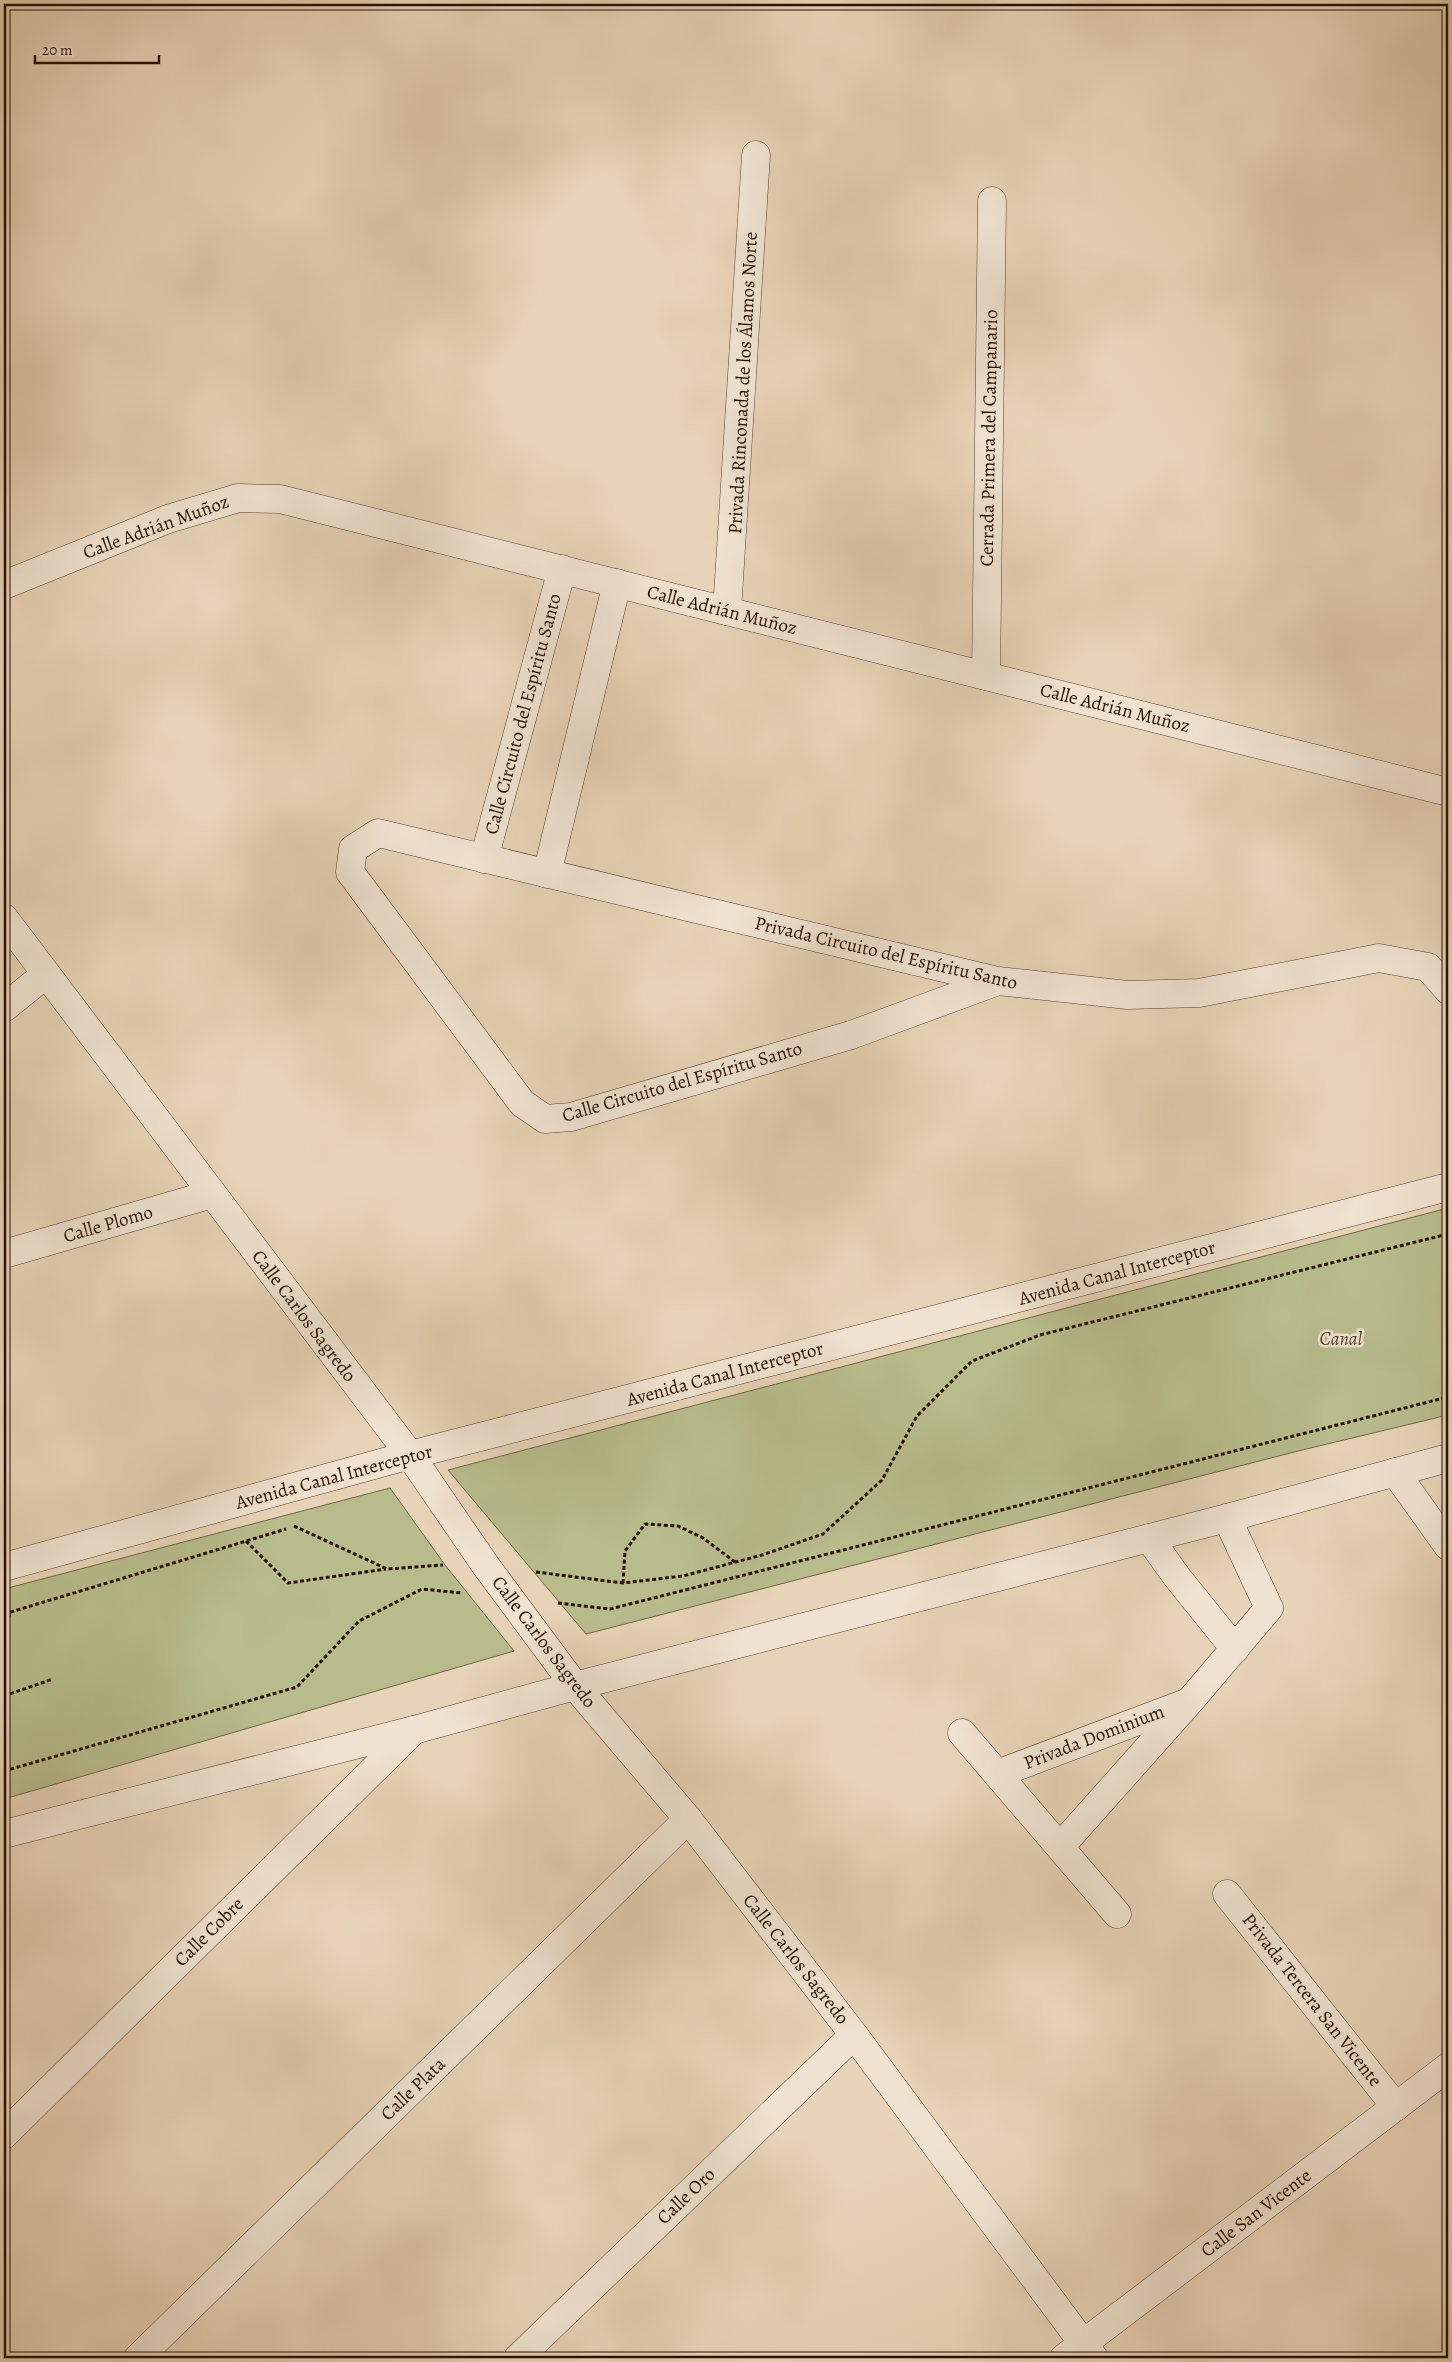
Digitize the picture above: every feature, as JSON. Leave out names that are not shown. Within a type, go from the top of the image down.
[{"type":"street","name":"Privada Rinconada de los Álamos Norte","points":[[728,611],[756,155]]},
{"type":"street","name":"Cerrada Primera del Campanario","points":[[986,676],[992,201]]},
{"type":"street","name":"Calle Adrián Muñoz","points":[[4,585],[168,519],[238,498],[280,499],[1448,792]]},
{"type":"street","name":"Calle Circuito del Espíritu Santo","points":[[484,859],[562,570]]},
{"type":"street","points":[[547,874],[616,583]]},
{"type":"street","name":"Privada Circuito del Espíritu Santo","points":[[353,849],[378,834],[998,981],[1128,995],[1198,993],[1379,958],[1428,967],[1448,990]]},
{"type":"street","name":"Calle Circuito del Espíritu Santo","points":[[353,849],[350,872],[522,1103],[545,1119],[571,1117],[851,1035],[998,981]]},
{"type":"street","name":"Calle Carlos Sagredo","points":[[4,918],[410,1456],[486,1566],[575,1686],[688,1819],[854,2034],[1080,2354]]},
{"type":"street","points":[[4,1008],[46,974]]},
{"type":"street","name":"Avenida Canal Interceptor","points":[[4,1567],[410,1456],[1448,1187]]},
{"type":"street","name":"Calle Plomo","points":[[4,1254],[212,1194]]},
{"type":"street","points":[[4,1834],[414,1730],[575,1686],[1227,1518],[1448,1458]]},
{"type":"street","points":[[1395,1472],[1448,1546]]},
{"type":"street","name":"Privada Dominium","points":[[1060,1847],[1190,1701],[1269,1608],[1227,1518]]},
{"type":"street","points":[[1149,1538],[1176,1577],[1235,1649]]},
{"type":"street","name":"Privada Dominium","points":[[997,1774],[1190,1701]]},
{"type":"street","name":"Calle Cobre","points":[[4,2135],[414,1730]]},
{"type":"street","name":"Privada Dominium","points":[[962,1733],[1117,1914]]},
{"type":"street","name":"Calle Plata","points":[[138,2358],[688,1819]]},
{"type":"street","name":"Privada Tercera San Vicente","points":[[1227,1894],[1396,2106]]},
{"type":"street","name":"Calle Oro","points":[[518,2358],[854,2034]]},
{"type":"street","name":"Calle San Vicente","points":[[1080,2354],[1448,2067]]},
{"type":"path","points":[[246,1541],[288,1583],[387,1569],[444,1565],[486,1566],[623,1583],[683,1576],[735,1562],[823,1534],[882,1480],[917,1416],[972,1361],[1040,1335],[1448,1234]]},
{"type":"path","points":[[4,1771],[297,1687],[359,1621],[422,1589],[610,1608],[1448,1396]]},
{"type":"path","points":[[623,1583],[625,1551],[644,1524],[678,1526],[703,1538],[735,1562]]},
{"type":"path","points":[[4,1614],[296,1526],[387,1569]]},
{"type":"path","points":[[4,1623],[11,1612]]},
{"type":"path","points":[[4,1696],[53,1680]]},
{"type":"green space","name":"Canal","points":[[1448,1208],[1448,1415],[1298,1451],[586,1634],[448,1470]]},
{"type":"green space","points":[[390,1488],[445,1565],[514,1651],[4,1799],[4,1589]]}]
